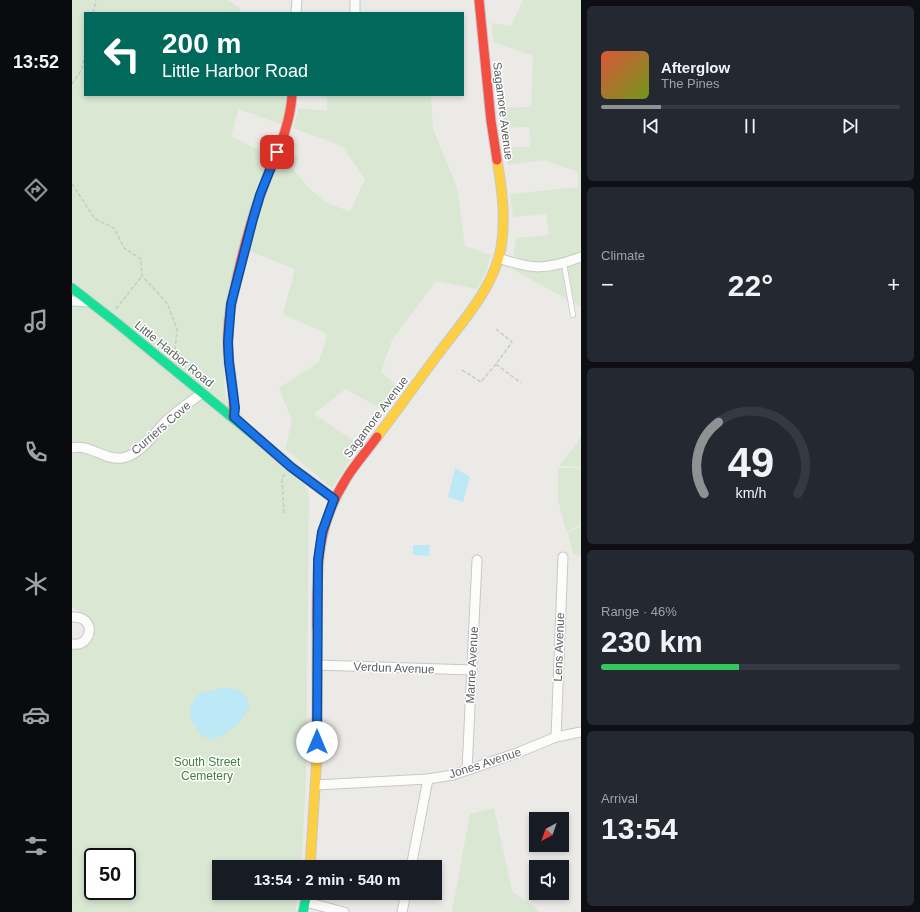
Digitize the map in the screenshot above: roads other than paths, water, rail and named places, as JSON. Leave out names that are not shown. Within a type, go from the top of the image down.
[{"type":"main road","name":"Sagamore Avenue","points":[[311,860],[316,785],[318,560],[322,532],[334,499],[355,465],[478,301],[488,284],[498,258],[503,233],[503,214],[485,66],[479,0]]},
{"type":"main road","points":[[234,417],[235,408],[228,342],[231,304],[260,195],[290,117],[292,96]]},
{"type":"main road","name":"Little Harbor Road","points":[[72,288],[202,394],[234,417],[291,467],[334,499]]},
{"type":"main road","points":[[303,912],[305,900]]},
{"type":"street","points":[[296,12],[297,0]]},
{"type":"street","points":[[355,0],[356,12]]},
{"type":"street","points":[[498,258],[521,265],[542,267],[564,264],[581,257]]},
{"type":"street","points":[[72,301],[90,302]]},
{"type":"street","name":"Curriers Cove","points":[[72,448],[88,449],[103,455],[121,458],[133,455],[179,409],[202,394]]},
{"type":"street","name":"Lens Avenue","points":[[556,737],[563,557]]},
{"type":"street","name":"Marne Avenue","points":[[467,770],[477,560]]},
{"type":"street","points":[[72,617],[82,618],[88,624],[89,633],[80,644],[72,644]]},
{"type":"street","name":"Verdun Avenue","points":[[317,665],[472,670]]},
{"type":"street","name":"Jones Avenue","points":[[316,785],[428,779],[453,775],[517,753],[556,737],[581,732]]},
{"type":"street","points":[[412,860],[428,779]]},
{"type":"street","points":[[314,900],[344,912]]},
{"type":"street","points":[[402,912],[405,900]]},
{"type":"lane","points":[[564,264],[573,315]]},
{"type":"water","points":[[455,468],[470,477],[463,502],[448,497]]},
{"type":"water","points":[[413,545],[430,545],[429,556],[413,555]]},
{"type":"water","points":[[223,688],[240,691],[243,693],[250,705],[244,717],[235,726],[225,734],[213,740],[202,736],[190,718],[191,706],[198,694]]},
{"type":"park label","name":"South Street Cemetery","points":[[207,769]]}]
